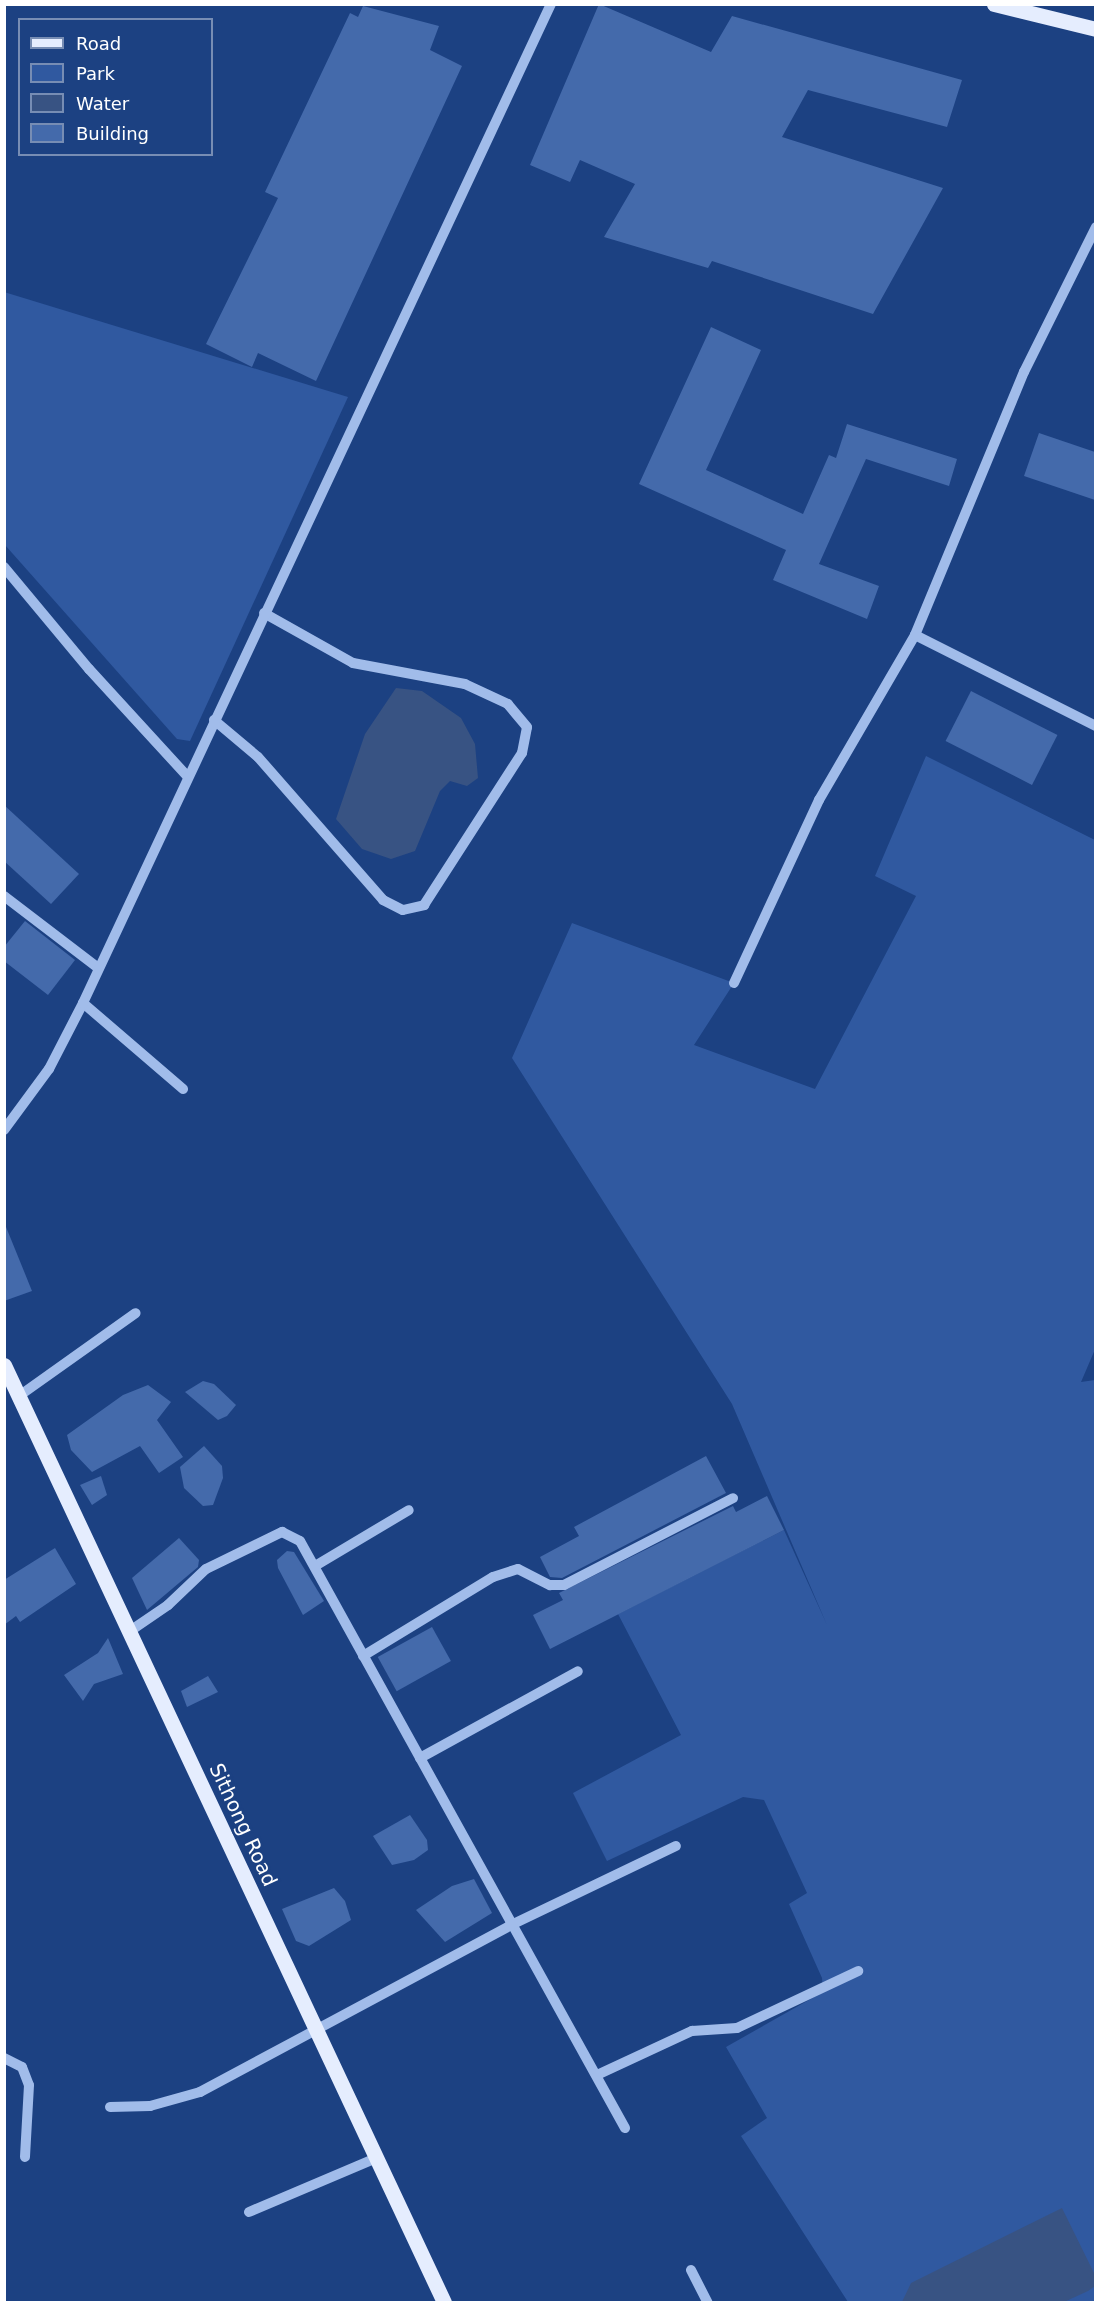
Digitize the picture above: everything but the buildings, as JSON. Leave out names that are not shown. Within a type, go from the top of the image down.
[{"type":"main road","points":[[994,4],[1095,29]]},
{"type":"main road","name":"Sithong Road","points":[[4,1365],[444,2302]]},
{"type":"street","points":[[4,1130],[49,1069],[83,1004],[97,967],[551,4]]},
{"type":"street","points":[[734,983],[819,800],[915,635],[1024,372],[1095,227]]},
{"type":"street","points":[[4,567],[88,669],[187,776]]},
{"type":"street","points":[[214,720],[258,757],[383,900],[403,910],[424,905],[522,753],[527,727],[508,704],[465,684],[353,663],[264,613]]},
{"type":"street","points":[[915,635],[1095,726]]},
{"type":"street","points":[[4,896],[97,967]]},
{"type":"street","points":[[83,1004],[183,1089]]},
{"type":"street","points":[[19,1396],[135,1313]]},
{"type":"street","points":[[363,1656],[493,1577],[518,1569],[550,1585],[564,1585],[733,1498]]},
{"type":"street","points":[[315,1566],[410,1510]]},
{"type":"street","points":[[130,1631],[168,1605],[206,1569],[282,1532],[300,1541],[510,1926],[597,2075],[625,2128]]},
{"type":"street","points":[[420,1758],[578,1671]]},
{"type":"street","points":[[110,2107],[150,2106],[200,2092],[510,1926],[676,1846]]},
{"type":"street","points":[[597,2075],[692,2031],[737,2028],[858,1971]]},
{"type":"street","points":[[4,2058],[22,2067],[29,2085],[25,2157]]},
{"type":"street","points":[[249,2212],[376,2158]]},
{"type":"street","points":[[691,2270],[707,2302]]},
{"type":"green space","points":[[4,292],[348,397],[190,741],[177,739],[5,545]]},
{"type":"green space","points":[[926,756],[1095,840],[1096,1347],[1081,1382],[1095,1380],[1095,2302],[848,2302],[741,2136],[767,2118],[726,2047],[823,1992],[822,1978],[789,1904],[807,1893],[764,1800],[743,1797],[607,1861],[573,1793],[681,1735],[618,1614],[784,1530],[827,1625],[732,1404],[512,1058],[572,923],[734,983],[694,1045],[815,1089],[916,896],[875,876]]},
{"type":"water","points":[[396,688],[422,691],[461,718],[475,744],[478,778],[467,786],[450,781],[440,791],[415,851],[391,859],[362,849],[336,819],[365,734]]},
{"type":"water","points":[[1062,2208],[1095,2275],[1095,2286],[1088,2291],[1064,2302],[902,2302],[911,2283]]}]
